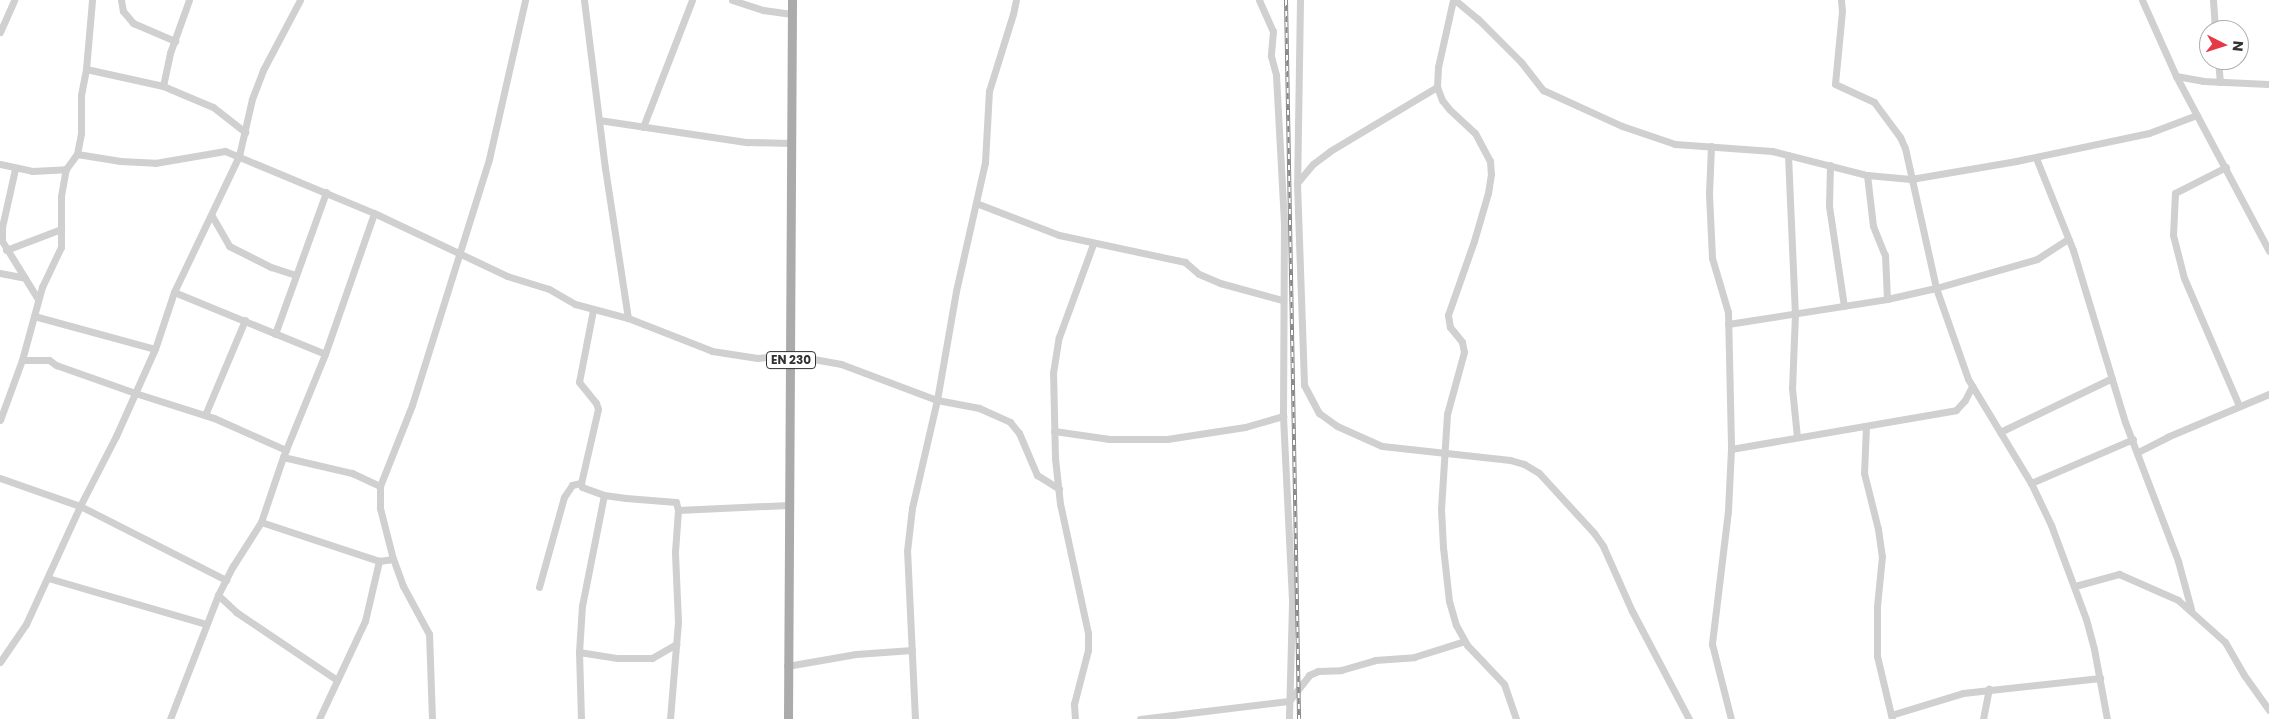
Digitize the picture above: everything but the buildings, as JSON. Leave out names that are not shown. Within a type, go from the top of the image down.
[{"type":"main road","name":"EN 230","points":[[788,719],[792,0]]},
{"type":"street","points":[[0,32],[14,0]]},
{"type":"street","points":[[0,420],[22,360],[38,299],[59,255],[60,204],[66,169],[78,154],[81,133],[81,95],[86,70],[92,0]]},
{"type":"street","points":[[121,0],[123,11],[133,23],[175,41]]},
{"type":"street","points":[[163,86],[175,41],[189,0]]},
{"type":"street","points":[[0,662],[26,624],[80,506],[116,436],[155,349],[174,292],[212,216],[239,156],[252,99],[263,70],[300,0]]},
{"type":"street","points":[[432,719],[429,634],[403,586],[393,559],[380,508],[380,486],[412,405],[489,159],[525,0]]},
{"type":"street","points":[[584,0],[599,120],[628,318]]},
{"type":"street","points":[[643,127],[692,0]]},
{"type":"street","points":[[732,0],[763,10],[792,14]]},
{"type":"street","points":[[915,719],[907,552],[912,508],[937,400],[956,291],[987,148],[989,91],[1014,14],[1016,0]]},
{"type":"street","points":[[1260,0],[1269,17],[1274,39],[1271,56],[1276,75],[1284,224],[1282,416],[1292,602],[1289,719]]},
{"type":"street","points":[[1300,0],[1297,183],[1304,385],[1319,412],[1337,426],[1382,446],[1510,460],[1524,464],[1539,473],[1603,546],[1632,610],[1689,719]]},
{"type":"street","points":[[1516,719],[1504,684],[1465,641],[1456,625],[1449,600],[1443,547],[1441,509],[1448,414],[1464,352],[1462,342],[1450,327],[1448,315],[1474,241],[1488,192],[1491,174],[1490,161],[1475,133],[1449,109],[1442,100],[1437,87],[1438,66],[1454,0],[1478,18],[1521,62],[1543,90],[1622,126],[1662,140],[1687,146],[1772,151],[1867,175],[1911,179],[2036,158],[2149,133],[2197,115]]},
{"type":"street","points":[[1842,0],[1835,84],[1874,102],[1900,137],[1936,288],[1972,386],[2031,483],[2051,525],[2088,626],[2107,719]]},
{"type":"street","points":[[2142,0],[2176,76],[2269,251]]},
{"type":"street","points":[[2213,0],[2214,20]]},
{"type":"street","points":[[86,70],[163,86],[213,107],[245,132]]},
{"type":"street","points":[[2219,70],[2220,82]]},
{"type":"street","points":[[2176,76],[2220,82],[2269,84]]},
{"type":"street","points":[[1297,183],[1313,164],[1330,151],[1437,87]]},
{"type":"street","points":[[599,120],[747,142],[792,143]]},
{"type":"street","points":[[1711,146],[1709,194],[1712,258],[1727,305],[1731,449],[1728,510],[1712,644],[1731,719]]},
{"type":"street","points":[[78,154],[120,161],[155,163],[217,151],[239,156],[374,213],[460,252],[507,276],[549,289],[575,304],[628,318],[712,351],[757,358],[791,356],[857,368],[902,388],[937,400],[980,408],[1010,422],[1019,433],[1037,475],[1059,489]]},
{"type":"street","points":[[1788,155],[1794,314],[1792,388],[1797,437]]},
{"type":"street","points":[[2036,158],[2068,240],[2125,422],[2178,561],[2190,609]]},
{"type":"street","points":[[0,164],[15,169],[32,171],[66,169]]},
{"type":"street","points":[[1830,165],[1830,206],[1844,306]]},
{"type":"street","points":[[2226,167],[2175,193],[2173,235],[2184,278],[2240,406]]},
{"type":"street","points":[[15,169],[2,227],[2,241],[38,299]]},
{"type":"street","points":[[1867,175],[1873,226],[1885,255],[1887,299]]},
{"type":"street","points":[[275,334],[326,192]]},
{"type":"street","points":[[976,203],[1059,235],[1092,244],[1185,262],[1199,274],[1220,283],[1282,300]]},
{"type":"street","points":[[170,719],[218,595],[261,522],[284,453],[325,354],[374,213]]},
{"type":"street","points":[[212,216],[230,246],[271,267],[296,276]]},
{"type":"street","points":[[6,250],[61,229]]},
{"type":"street","points":[[1728,324],[1887,299],[1936,288],[2037,259],[2068,240]]},
{"type":"street","points":[[1075,719],[1074,704],[1088,650],[1088,634],[1059,489],[1054,431],[1053,373],[1058,337],[1092,244]]},
{"type":"street","points":[[0,273],[25,278]]},
{"type":"street","points":[[174,292],[325,354]]},
{"type":"street","points":[[593,310],[579,382],[596,403],[598,409],[581,483],[586,490],[604,495],[676,502],[678,510],[675,552],[678,622],[670,719]]},
{"type":"street","points":[[34,316],[155,349]]},
{"type":"street","points":[[205,415],[245,320]]},
{"type":"street","points":[[22,360],[46,359],[135,393],[205,415],[284,453],[352,473],[380,486]]},
{"type":"street","points":[[2000,432],[2112,378]]},
{"type":"street","points":[[1731,449],[1956,410],[1965,400],[1972,386]]},
{"type":"street","points":[[2138,452],[2167,436],[2269,394]]},
{"type":"street","points":[[1054,431],[1109,439],[1167,439],[1245,427],[1282,416]]},
{"type":"street","points":[[1866,426],[1864,473],[1878,529],[1882,556],[1877,606],[1877,656],[1891,717],[1963,693],[2100,678]]},
{"type":"street","points":[[2031,483],[2133,439]]},
{"type":"street","points":[[0,478],[80,506],[226,580]]},
{"type":"street","points":[[539,587],[564,497],[572,485],[581,483]]},
{"type":"street","points":[[581,719],[579,652],[582,606],[604,495]]},
{"type":"street","points":[[678,510],[789,505]]},
{"type":"street","points":[[261,522],[379,561],[393,559]]},
{"type":"street","points":[[319,719],[365,621],[379,561]]},
{"type":"street","points":[[2074,586],[2119,574],[2166,593],[2190,609],[2225,642],[2244,675],[2269,710]]},
{"type":"street","points":[[48,578],[206,624]]},
{"type":"street","points":[[218,595],[236,612],[337,680]]},
{"type":"street","points":[[1140,719],[1197,716],[1289,701],[1309,675],[1318,671],[1341,670],[1375,660],[1414,658],[1465,641]]},
{"type":"street","points":[[579,652],[618,658],[652,658],[676,644]]},
{"type":"street","points":[[788,666],[856,654],[912,650]]},
{"type":"street","points":[[1982,719],[1989,689]]},
{"type":"railway","points":[[1286,0],[1299,719]]}]
